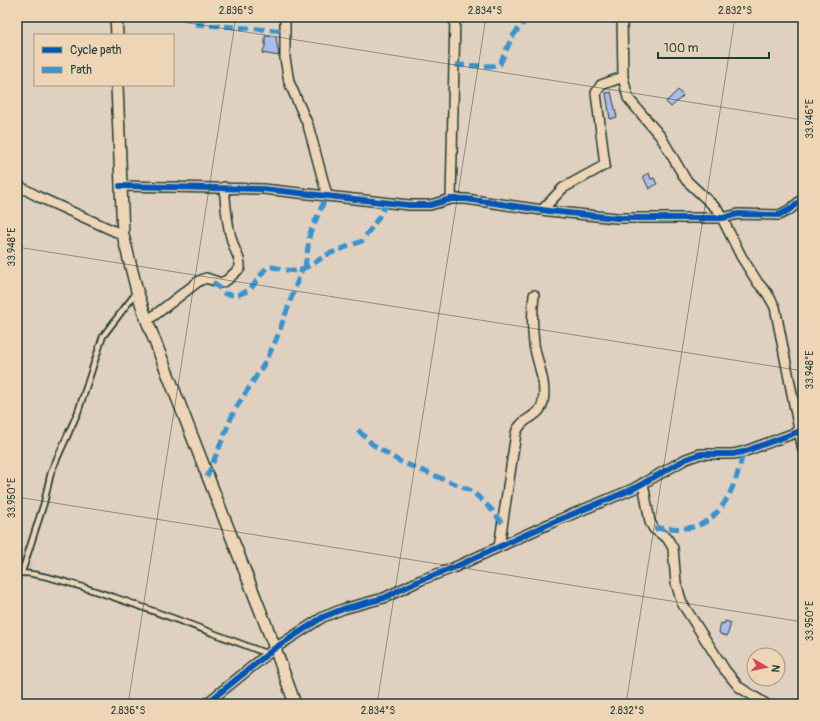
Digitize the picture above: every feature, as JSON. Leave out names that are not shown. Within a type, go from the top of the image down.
[{"type":"street","points":[[116,17],[116,34]]},
{"type":"street","points":[[285,17],[285,58],[289,82],[308,125],[327,195]]},
{"type":"street","points":[[451,199],[455,17]]},
{"type":"street","points":[[622,17],[623,77],[628,98],[661,137],[679,170],[696,191],[713,204],[723,218],[740,256],[751,274],[767,293],[775,307],[801,431],[803,450]]},
{"type":"street","points":[[542,210],[563,188],[605,165],[596,93],[601,85],[623,77]]},
{"type":"street","points":[[117,86],[123,235],[137,291],[271,651],[295,704]]},
{"type":"street","points":[[17,185],[39,197],[123,235]]},
{"type":"street","points":[[120,186],[224,187],[327,195],[409,205],[430,205],[451,199],[466,199],[542,210],[616,218],[723,218],[738,214],[779,215],[803,199]]},
{"type":"street","points":[[147,321],[199,281],[206,278],[221,283],[227,280],[240,268],[240,258],[232,240],[224,187]]},
{"type":"street","points":[[499,547],[516,433],[520,424],[537,413],[543,402],[543,384],[533,331],[534,295]]},
{"type":"street","points":[[206,704],[271,651],[324,618],[343,609],[384,598],[421,580],[453,568],[643,483],[697,455],[733,454],[743,452],[801,431]]},
{"type":"street","points":[[643,483],[650,522],[654,529],[667,538],[673,548],[676,583],[682,603],[725,670],[739,687],[766,704]]},
{"type":"lane","points":[[137,291],[103,336],[76,419],[51,472],[42,510],[20,573],[47,577],[92,590],[271,651]]},
{"type":"shaded area","points":[[17,547],[36,565],[17,586]]},
{"type":"building","points":[[265,36],[276,37],[279,56],[262,53],[265,47]]},
{"type":"building","points":[[678,90],[683,96],[671,107],[666,102]]},
{"type":"building","points":[[611,92],[617,117],[610,119],[606,93]]},
{"type":"building","points":[[649,173],[651,179],[654,178],[657,184],[649,189],[643,176]]},
{"type":"building","points":[[725,621],[731,623],[727,636],[720,634],[719,631],[721,623],[724,624]]},
{"type":"marked path","points":[[455,65],[491,66],[500,64],[512,37],[528,17]]},
{"type":"marked path","points":[[195,24],[285,31]]},
{"type":"marked path","points":[[305,268],[310,233],[327,195]]},
{"type":"marked path","points":[[213,282],[225,294],[237,295],[250,290],[266,268],[273,267],[298,271],[313,264],[326,255],[362,241],[377,220],[387,202]]},
{"type":"marked path","points":[[207,477],[234,411],[266,361],[276,340],[302,269]]},
{"type":"marked path","points":[[358,430],[372,444],[399,461],[472,491],[492,510],[502,523]]},
{"type":"marked path","points":[[654,529],[693,527],[704,523],[713,516],[728,497],[741,463],[743,452]]},
{"type":"cycle path","points":[[120,186],[263,189],[409,205],[430,205],[451,199],[466,199],[549,211],[616,218],[723,218],[738,214],[779,215],[789,210],[803,199]]},
{"type":"cycle path","points":[[206,704],[275,648],[323,617],[343,609],[384,598],[421,580],[453,568],[551,523],[633,489],[686,459],[700,454],[733,454],[743,452],[803,430]]}]
